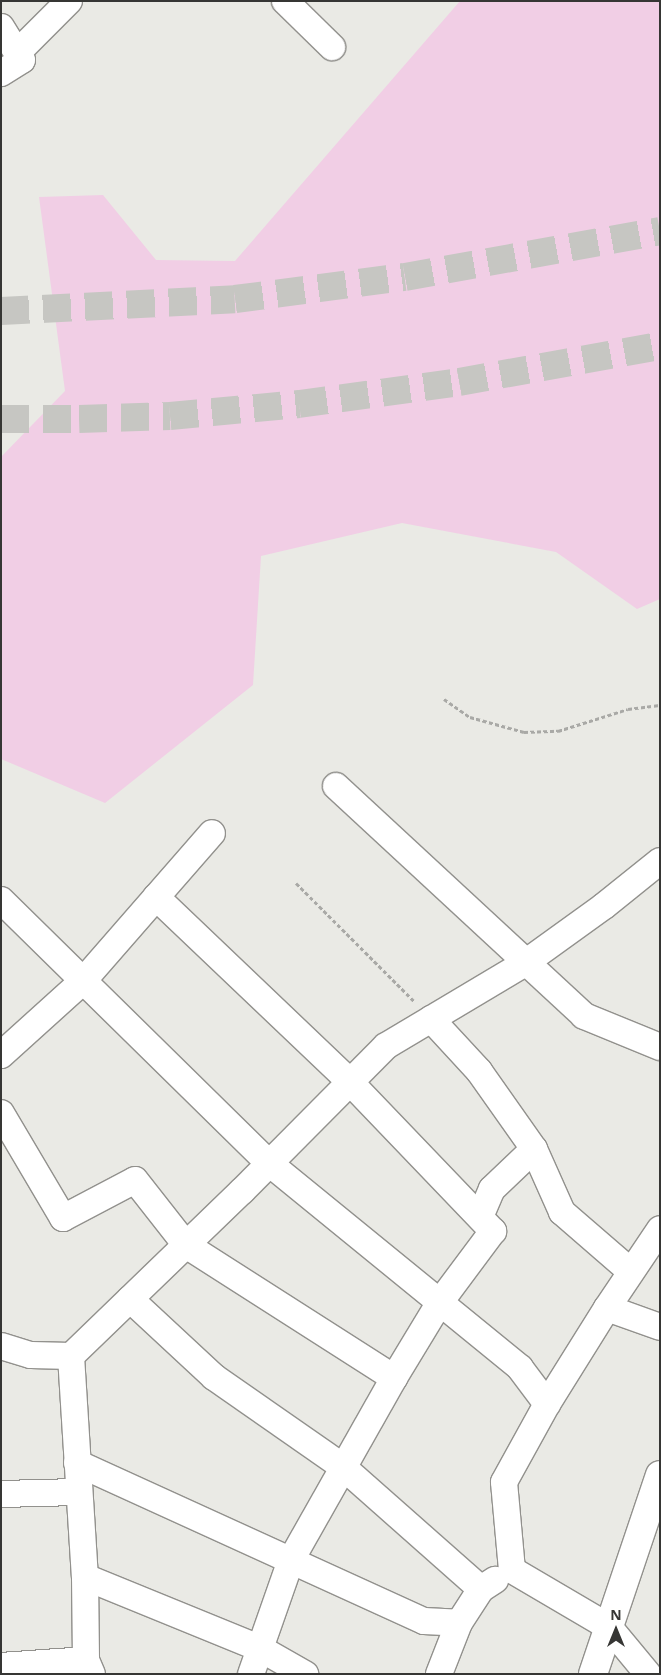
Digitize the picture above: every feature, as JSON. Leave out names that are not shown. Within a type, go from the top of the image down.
[{"type":"street","points":[[18,52],[68,1]]},
{"type":"street","points":[[284,1],[332,47]]},
{"type":"street","points":[[1,27],[22,60],[1,74]]},
{"type":"street","points":[[336,786],[584,1016],[660,1046]]},
{"type":"street","points":[[1,1055],[83,981],[212,833]]},
{"type":"street","points":[[1,1346],[31,1355],[72,1356],[386,1046],[525,963],[604,906],[660,861]]},
{"type":"street","points":[[156,898],[350,1082],[493,1231],[440,1302],[394,1378],[291,1560],[251,1674]]},
{"type":"street","points":[[1,900],[269,1162],[520,1368],[547,1404]]},
{"type":"street","points":[[431,1019],[479,1071],[534,1149],[562,1212],[630,1271]]},
{"type":"street","points":[[1,1113],[63,1218],[135,1180],[186,1245],[394,1378]]},
{"type":"street","points":[[480,1217],[492,1189],[534,1149]]},
{"type":"street","points":[[512,1570],[504,1482],[547,1404],[630,1271],[660,1229]]},
{"type":"street","points":[[130,1299],[214,1378],[343,1467],[481,1589]]},
{"type":"street","points":[[608,1308],[660,1327]]},
{"type":"street","points":[[1,1666],[89,1667],[72,1356]]},
{"type":"street","points":[[77,1463],[424,1621],[459,1623]]},
{"type":"street","points":[[593,1674],[660,1475]]},
{"type":"street","points":[[1,1494],[79,1492]]},
{"type":"street","points":[[440,1674],[459,1623],[481,1589],[512,1570]]},
{"type":"street","points":[[512,1570],[609,1627],[648,1674]]},
{"type":"street","points":[[85,1577],[261,1649],[305,1674]]},
{"type":"path","points":[[444,699],[470,717],[524,732],[558,731],[628,709],[660,705]]},
{"type":"path","points":[[296,883],[431,1019]]},
{"type":"shaded area","points":[[460,1],[660,1],[660,599],[637,609],[556,552],[402,523],[261,556],[253,685],[105,803],[1,759],[1,457],[65,391],[39,197],[103,195],[156,260],[235,261]]},
{"type":"tunnel","points":[[1,311],[235,299],[405,277],[660,231]]},
{"type":"tunnel","points":[[1,419],[170,416],[299,404],[459,382],[660,346]]}]
